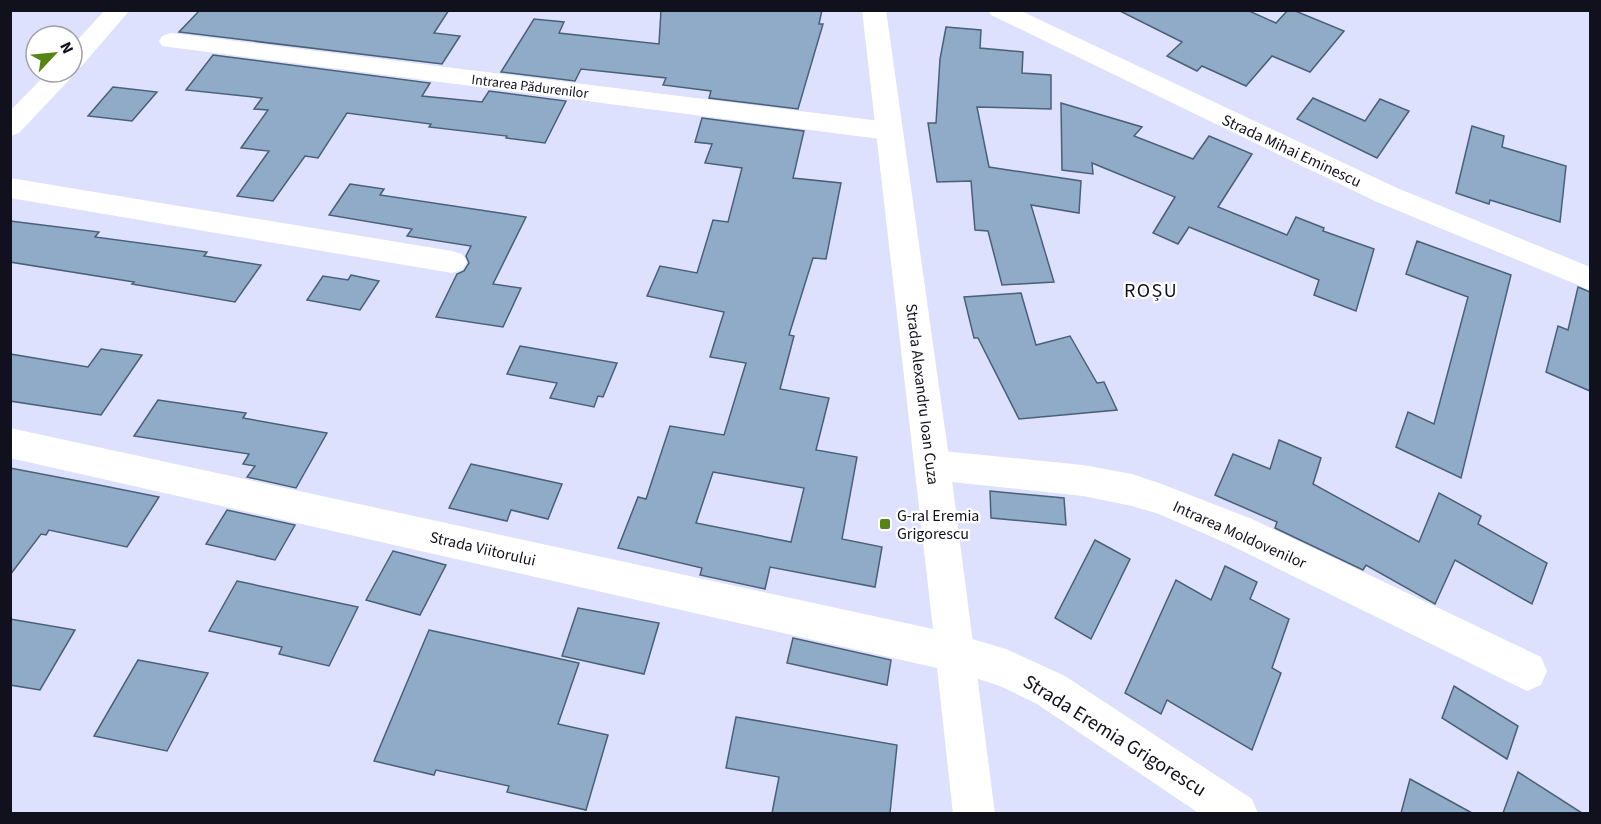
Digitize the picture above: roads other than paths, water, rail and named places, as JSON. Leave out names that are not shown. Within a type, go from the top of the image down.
[{"type":"street","points":[[84,48],[119,10]]},
{"type":"street","name":"Strada Alexandru Ioan Cuza","points":[[874,10],[933,465],[974,813]]},
{"type":"street","name":"Strada Mihai Eminescu","points":[[999,10],[1388,195],[1590,279]]},
{"type":"street","name":"Intrarea Pădurenilor","points":[[171,41],[888,131]]},
{"type":"street","points":[[10,127],[51,84]]},
{"type":"street","points":[[10,188],[452,262]]},
{"type":"street","name":"Strada Viitorului","points":[[10,443],[955,653]]},
{"type":"street","name":"Intrarea Moldovenilor","points":[[933,465],[1079,480],[1132,490],[1192,510],[1527,672]]},
{"type":"street","name":"Strada Eremia Grigorescu","points":[[955,653],[1006,668],[1051,690],[1106,724],[1237,813]]},
{"type":"place","name":"G-ral Eremia Grigorescu","points":[[885,524]]},
{"type":"district","name":"ROȘU","points":[[1151,290]]}]
